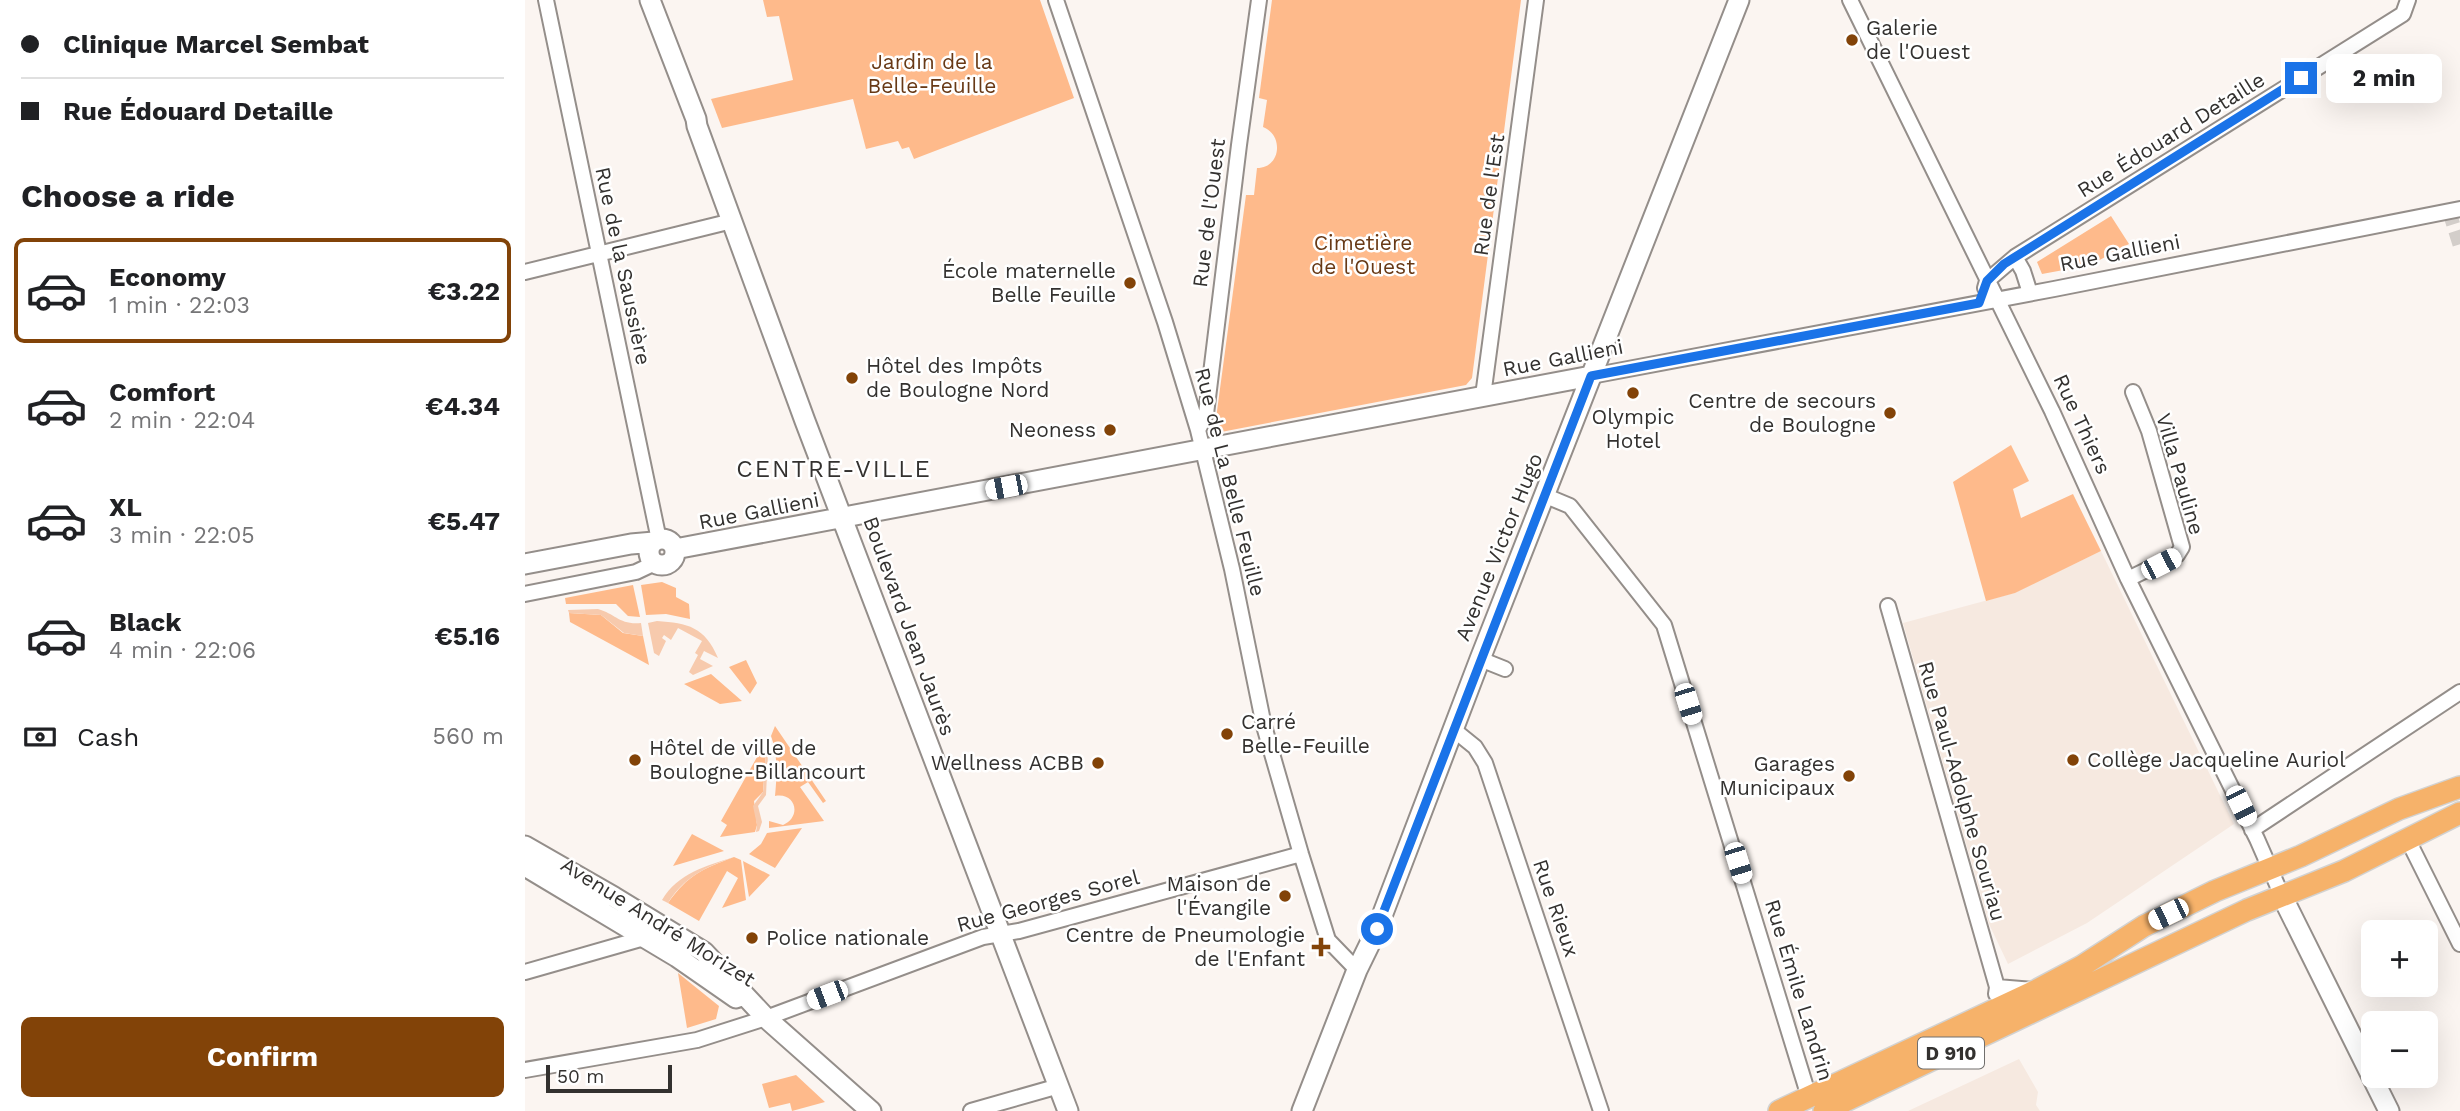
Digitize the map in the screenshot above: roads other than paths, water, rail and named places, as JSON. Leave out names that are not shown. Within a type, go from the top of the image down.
[{"type":"main road","name":"D 910","points":[[1824,1107],[1993,1011],[2082,966],[2144,926],[2215,891],[2270,870],[2399,809],[2460,787]]},
{"type":"main road","name":"D 910","points":[[1779,1111],[1824,1107],[2282,896],[2344,871],[2460,813]]},
{"type":"street","name":"Rue de la Saussière","points":[[546,0],[593,236],[600,253],[662,544]]},
{"type":"street","name":"Boulevard Jean Jaurès","points":[[650,0],[1068,1111]]},
{"type":"street","name":"Rue de La Belle Feuille","points":[[1056,0],[1168,328],[1201,440],[1232,569],[1264,726],[1301,854],[1328,940],[1357,970]]},
{"type":"street","name":"Rue de l'Ouest","points":[[1201,440],[1259,0]]},
{"type":"street","name":"Rue de l'Est","points":[[1483,396],[1536,0]]},
{"type":"street","name":"Avenue Victor Hugo","points":[[1302,1111],[1357,970],[1377,929],[1739,0]]},
{"type":"street","name":"Rue Thiers","points":[[1850,0],[2052,411],[2128,579],[2282,896]]},
{"type":"street","name":"Rue Édouard Detaille","points":[[1987,281],[2015,257],[2403,14],[2408,0]]},
{"type":"street","name":"Rue Gallieni","points":[[525,564],[631,544],[662,544],[844,518],[1201,440],[1241,443],[2460,209]]},
{"type":"street","points":[[525,272],[732,221]]},
{"type":"street","points":[[2015,257],[2030,293]]},
{"type":"street","points":[[1980,303],[1987,281]]},
{"type":"street","name":"Villa Pauline","points":[[2128,579],[2177,555],[2182,547],[2148,432],[2133,392]]},
{"type":"street","name":"Rue Émile Landrin","points":[[1546,495],[1564,502],[1575,512],[1664,625],[1824,1107]]},
{"type":"street","points":[[530,593],[636,572],[655,564],[665,565],[673,559],[662,544]]},
{"type":"street","name":"Rue Paul-Adolphe Souriau","points":[[1888,606],[1997,987],[1993,1011]]},
{"type":"street","points":[[1480,659],[1505,669]]},
{"type":"street","points":[[2252,830],[2460,692]]},
{"type":"street","name":"Rue Rieux","points":[[1454,730],[1475,747],[1485,763],[1601,1111]]},
{"type":"street","points":[[2407,838],[2460,944]]},
{"type":"street","name":"Avenue André Morizet","points":[[525,846],[704,952],[766,1018],[871,1111]]},
{"type":"street","name":"Rue Georges Sorel","points":[[525,1070],[697,1040],[766,1018],[983,937],[1019,931],[1301,854]]},
{"type":"street","name":"Avenue André Morizet","points":[[525,866],[646,938],[766,1018]]},
{"type":"street","points":[[2282,896],[2389,1111]]},
{"type":"street","points":[[525,972],[669,930]]},
{"type":"street","points":[[1997,987],[2037,990]]},
{"type":"street","points":[[971,1111],[1059,1086]]},
{"type":"tunnel","points":[[2449,211],[2460,246]]},
{"type":"place","name":"Galerie de l'Ouest","points":[[1852,40]]},
{"type":"place","name":"École maternelle Belle Feuille","points":[[1130,283]]},
{"type":"place","name":"Hôtel des Impôts de Boulogne Nord","points":[[852,378]]},
{"type":"place","name":"Olympic Hotel","points":[[1633,393]]},
{"type":"place","name":"Centre de secours de Boulogne","points":[[1890,413]]},
{"type":"place","name":"Neoness","points":[[1110,430]]},
{"type":"place","name":"Carré Belle-Feuille","points":[[1227,734]]},
{"type":"place","name":"Hôtel de ville de Boulogne-Billancourt","points":[[635,760]]},
{"type":"place","name":"Collège Jacqueline Auriol","points":[[2073,760]]},
{"type":"place","name":"Wellness ACBB","points":[[1098,763]]},
{"type":"place","name":"Garages Municipaux","points":[[1849,776]]},
{"type":"place","name":"Maison de l'Évangile","points":[[1285,896]]},
{"type":"place","name":"Police nationale","points":[[752,938]]},
{"type":"place","name":"Centre de Pneumologie de l'Enfant","points":[[1321,947]]},
{"type":"district","name":"CENTRE-VILLE","points":[[834,469]]},
{"type":"park label","name":"Jardin de la Belle-Feuille","points":[[932,74]]},
{"type":"park label","name":"Cimetière de l'Ouest","points":[[1363,255]]}]
